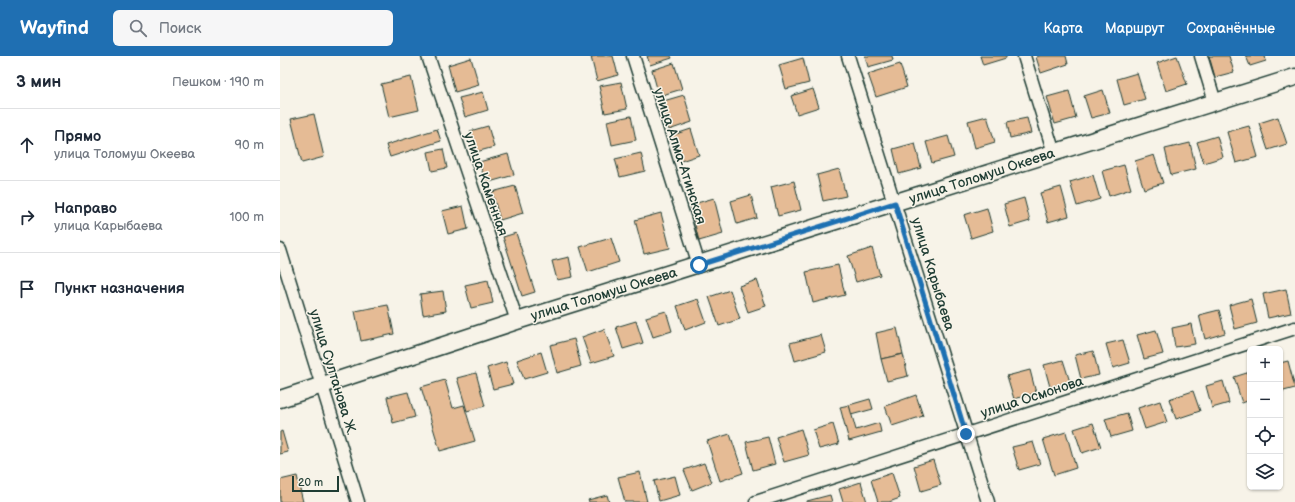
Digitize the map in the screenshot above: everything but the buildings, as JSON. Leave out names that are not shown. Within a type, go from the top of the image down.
[{"type":"street","name":"улица Каменная","points":[[428,56],[517,321]]},
{"type":"street","name":"улица Алма-Атинская","points":[[633,56],[699,265]]},
{"type":"street","name":"улица Карыбаева","points":[[848,56],[988,502]]},
{"type":"street","points":[[1024,56],[1054,153]]},
{"type":"street","points":[[1201,56],[1215,102]]},
{"type":"street","name":"улица Толомуш Океева","points":[[280,399],[517,321],[1295,77]]},
{"type":"street","name":"улица Султанова Ж.","points":[[280,250],[358,502]]},
{"type":"street","name":"улица Осмонова","points":[[756,502],[1295,328]]},
{"type":"route","points":[[699,265],[895,203],[966,434]]}]
